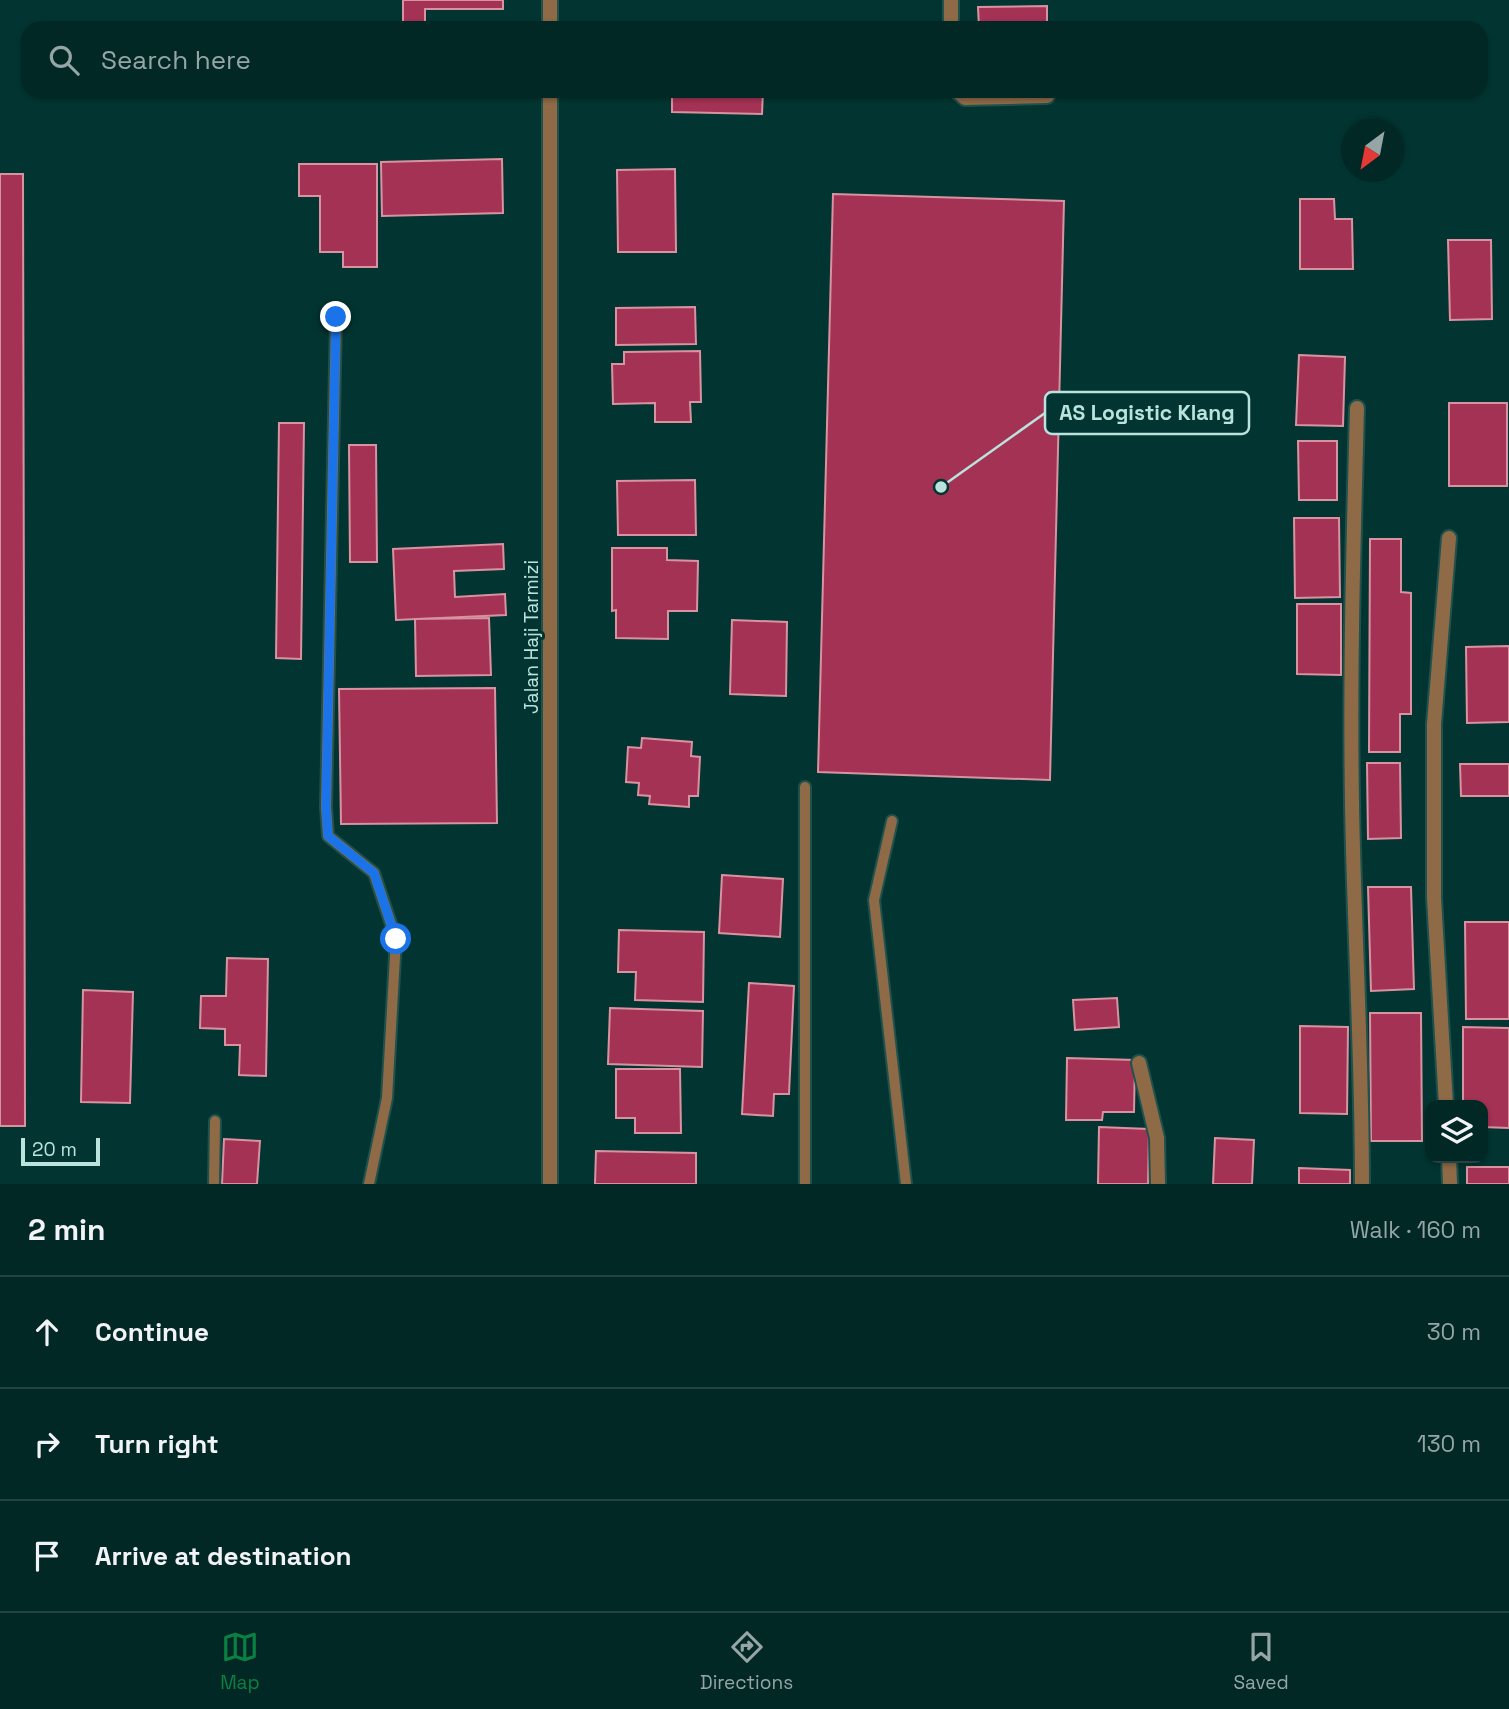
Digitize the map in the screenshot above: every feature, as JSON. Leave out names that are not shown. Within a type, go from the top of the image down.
[{"type":"street","points":[[550,0],[550,21]]},
{"type":"street","points":[[951,0],[951,21]]},
{"type":"street","name":"Jalan Haji Tarmizi","points":[[550,98],[550,1184]]},
{"type":"street","points":[[1357,408],[1351,615],[1353,848],[1362,1099],[1362,1184]]},
{"type":"street","points":[[1446,1100],[1434,898],[1434,724],[1449,538]]},
{"type":"street","points":[[1139,1063],[1157,1138],[1158,1184]]},
{"type":"street","points":[[1449,1163],[1450,1184]]},
{"type":"lane","points":[[336,317],[326,793],[328,836],[374,873],[396,939],[388,1086],[369,1184]]},
{"type":"lane","points":[[805,786],[805,1184]]},
{"type":"lane","points":[[892,821],[874,900],[906,1184]]},
{"type":"lane","points":[[214,1184],[215,1121]]},
{"type":"building","points":[[403,0],[503,0],[503,9],[425,9],[425,21],[403,21]]},
{"type":"building","points":[[1047,6],[1047,21],[979,21],[978,7]]},
{"type":"building","points":[[672,98],[763,98],[762,114],[672,112]]},
{"type":"building","points":[[502,159],[503,213],[382,216],[381,162]]},
{"type":"building","points":[[299,164],[377,164],[377,267],[343,267],[343,252],[320,252],[320,196],[299,196]]},
{"type":"building","points":[[675,169],[676,252],[618,252],[617,170]]},
{"type":"building","points":[[0,174],[23,174],[25,1126],[0,1126]]},
{"type":"building","points":[[833,194],[1064,201],[1050,780],[818,772]]},
{"type":"building","points":[[1300,199],[1334,199],[1335,219],[1352,219],[1353,269],[1300,269]]},
{"type":"building","points":[[1448,240],[1491,240],[1492,319],[1450,320]]},
{"type":"building","points":[[695,307],[696,344],[616,345],[616,308]]},
{"type":"building","points":[[700,351],[701,402],[690,402],[691,422],[655,422],[655,403],[613,404],[612,364],[624,364],[624,352]]},
{"type":"building","points":[[1299,355],[1345,357],[1343,426],[1296,425]]},
{"type":"building","points":[[1449,403],[1507,403],[1507,486],[1449,486]]},
{"type":"building","points":[[279,423],[304,423],[301,659],[276,658]]},
{"type":"building","points":[[1298,441],[1337,441],[1337,500],[1299,500]]},
{"type":"building","points":[[349,445],[376,445],[377,562],[350,562]]},
{"type":"building","points":[[695,480],[696,535],[618,535],[617,481]]},
{"type":"building","points":[[1294,518],[1339,518],[1340,597],[1295,598]]},
{"type":"building","points":[[1370,539],[1401,539],[1401,592],[1411,593],[1411,714],[1400,714],[1400,752],[1369,752]]},
{"type":"building","points":[[503,544],[504,569],[454,571],[455,597],[505,594],[506,615],[396,620],[393,549]]},
{"type":"building","points":[[612,548],[667,548],[667,560],[698,561],[697,611],[668,611],[668,639],[616,638],[616,610],[612,611]]},
{"type":"building","points":[[1297,604],[1341,604],[1341,675],[1297,674]]},
{"type":"building","points":[[489,618],[491,675],[416,676],[415,619]]},
{"type":"building","points":[[732,620],[787,622],[786,696],[730,694]]},
{"type":"building","points":[[1509,646],[1509,722],[1467,723],[1466,647]]},
{"type":"building","points":[[495,688],[497,823],[341,824],[339,689]]},
{"type":"building","points":[[642,738],[692,742],[691,756],[700,757],[698,796],[689,796],[689,807],[649,804],[650,796],[638,795],[639,783],[626,782],[628,747],[641,748]]},
{"type":"building","points":[[1367,763],[1400,763],[1401,838],[1368,839]]},
{"type":"building","points":[[1460,764],[1509,764],[1509,796],[1461,796]]},
{"type":"building","points":[[722,875],[783,879],[780,937],[719,933]]},
{"type":"building","points":[[1368,887],[1411,887],[1414,989],[1371,991]]},
{"type":"building","points":[[1465,922],[1509,922],[1509,1019],[1466,1019]]},
{"type":"building","points":[[619,930],[704,932],[703,1002],[635,1000],[636,972],[618,972]]},
{"type":"building","points":[[227,958],[268,959],[266,1076],[239,1075],[240,1045],[225,1045],[225,1029],[200,1028],[201,996],[226,996]]},
{"type":"building","points":[[749,983],[794,986],[789,1094],[774,1094],[773,1116],[742,1114]]},
{"type":"building","points":[[83,990],[133,992],[130,1103],[81,1102]]},
{"type":"building","points":[[1117,998],[1119,1027],[1075,1030],[1073,1000]]},
{"type":"building","points":[[610,1008],[703,1011],[702,1067],[608,1064]]},
{"type":"building","points":[[1370,1013],[1421,1013],[1422,1141],[1371,1141]]},
{"type":"building","points":[[1300,1026],[1348,1027],[1347,1114],[1300,1113]]},
{"type":"building","points":[[1463,1027],[1509,1028],[1509,1128],[1488,1127],[1488,1100],[1463,1100]]},
{"type":"building","points":[[1067,1058],[1135,1060],[1134,1112],[1103,1112],[1102,1120],[1066,1120]]},
{"type":"building","points":[[616,1069],[680,1069],[681,1133],[635,1133],[635,1118],[616,1118]]},
{"type":"building","points":[[1099,1127],[1149,1129],[1148,1184],[1098,1184]]},
{"type":"building","points":[[1215,1138],[1254,1140],[1252,1184],[1213,1184]]},
{"type":"building","points":[[224,1139],[260,1141],[257,1184],[222,1184]]},
{"type":"building","points":[[596,1151],[696,1153],[696,1184],[595,1184]]},
{"type":"building","points":[[1467,1167],[1509,1167],[1509,1184],[1467,1184]]},
{"type":"building","points":[[1299,1168],[1350,1170],[1350,1184],[1299,1184]]},
{"type":"place","name":"AS Logistic Klang","points":[[941,487]]},
{"type":"route","points":[[336,317],[326,807],[328,836],[374,873],[396,939]]}]
